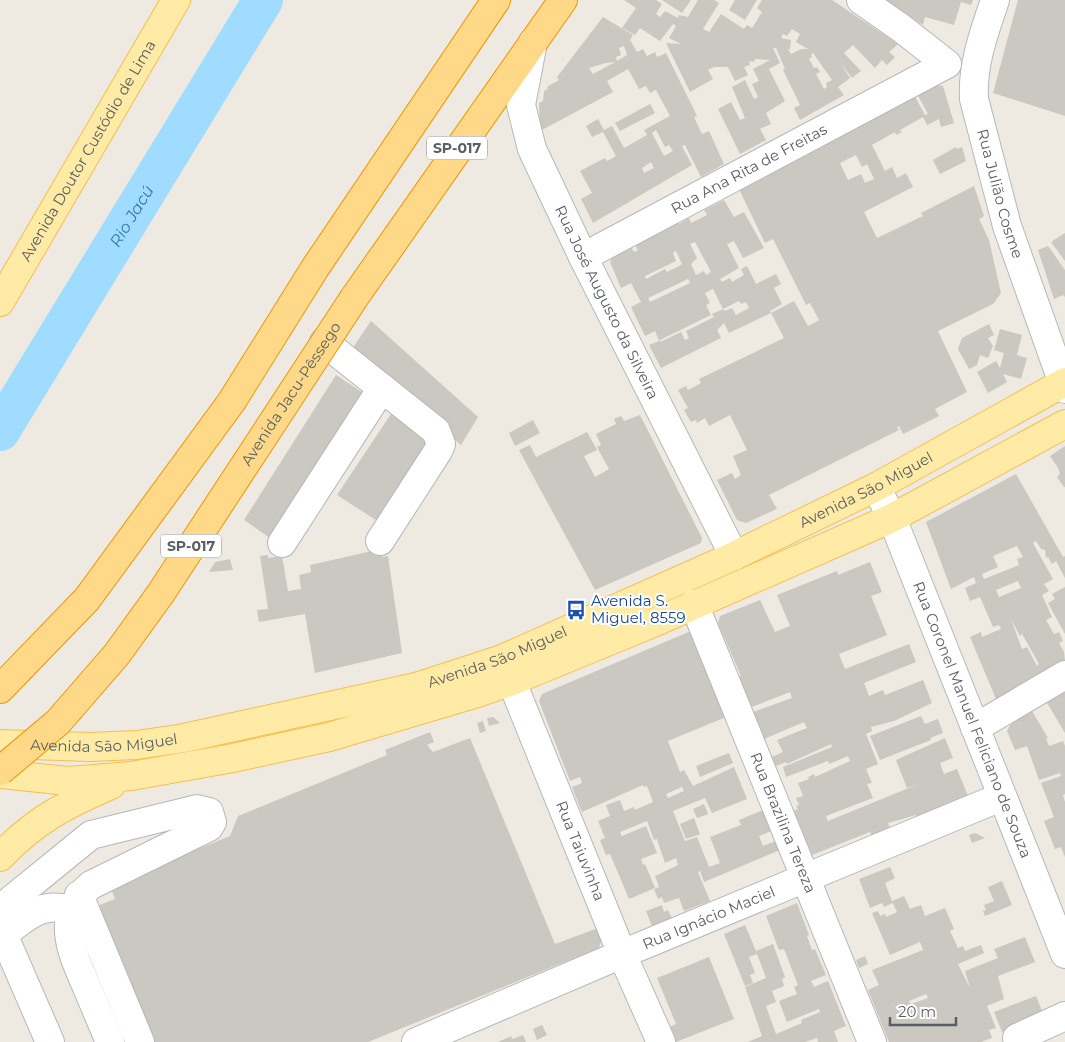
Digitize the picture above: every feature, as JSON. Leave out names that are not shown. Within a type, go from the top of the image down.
[{"type":"highway","name":"SP-017","points":[[0,689],[87,599],[232,401],[315,268],[496,0]]},
{"type":"highway","name":"Avenida Jacu-Pêssego","points":[[0,773],[58,722],[117,654],[161,593],[324,342],[562,0]]},
{"type":"main road","name":"Avenida Doutor Custódio de Lima","points":[[0,302],[176,0]]},
{"type":"main road","name":"Avenida São Miguel","points":[[0,773],[68,781],[132,776],[233,758],[329,737],[431,708],[876,487],[1064,385]]},
{"type":"main road","name":"Avenida São Miguel","points":[[0,744],[90,747],[184,738],[416,687],[507,670],[694,604],[892,518],[1065,424]]},
{"type":"main road","points":[[0,857],[16,840],[46,816],[68,803],[132,776]]},
{"type":"street","points":[[861,0],[908,32],[947,64],[973,79]]},
{"type":"street","name":"Rua Julião Cosme","points":[[994,0],[975,62],[973,79],[974,99],[1007,226],[1064,385]]},
{"type":"street","name":"Rua José Augusto da Silveira","points":[[534,38],[521,105],[532,149],[583,257],[734,556]]},
{"type":"street","name":"Rua Ana Rita de Freitas","points":[[583,257],[947,64]]},
{"type":"street","points":[[324,342],[436,431],[441,444],[380,541]]},
{"type":"street","points":[[282,543],[382,388]]},
{"type":"street","name":"Rua Coronel Manuel Feliciano de Souza","points":[[876,487],[892,518],[1001,797],[1065,954]]},
{"type":"street","name":"Rua Brazilina Tereza","points":[[694,604],[872,1042]]},
{"type":"street","name":"Rua Taiuvinha","points":[[507,670],[622,954],[661,1042]]},
{"type":"street","points":[[975,728],[1065,675]]},
{"type":"street","name":"Rua Ignácio Maciel","points":[[416,1042],[622,954],[1001,797]]},
{"type":"street","points":[[1,924],[91,835],[197,809],[209,812],[212,822],[204,831],[90,884],[75,902],[68,929],[70,948],[110,1042]]},
{"type":"street","points":[[1,924],[47,907],[75,902]]},
{"type":"street","points":[[75,902],[140,1042]]},
{"type":"street","points":[[1,924],[50,1042]]},
{"type":"street","points":[[1017,1038],[1065,1016]]},
{"type":"building","points":[[624,0],[656,0],[662,4],[656,14],[660,17],[665,11],[678,18],[679,15],[688,17],[698,0],[714,0],[719,3],[703,29],[709,32],[721,14],[744,29],[747,25],[752,28],[762,12],[757,8],[762,0],[832,0],[898,44],[889,52],[895,57],[887,65],[882,60],[875,68],[853,45],[844,53],[861,71],[852,78],[840,63],[850,78],[838,87],[844,95],[800,120],[794,108],[800,105],[783,70],[785,69],[776,48],[773,48],[780,63],[769,69],[785,101],[766,113],[771,124],[760,129],[766,140],[740,154],[718,109],[731,102],[740,120],[745,118],[732,87],[745,80],[754,99],[758,97],[752,84],[759,81],[753,69],[770,60],[755,59],[754,62],[749,61],[750,65],[744,67],[748,75],[735,81],[728,67],[714,67],[708,70],[713,79],[690,92],[666,43],[681,44],[669,38],[676,26],[673,24],[660,41],[640,28],[635,35],[622,28],[636,8]],"holes":[[[792,29],[800,34],[796,42],[808,49],[801,49],[791,54],[788,49],[790,49],[791,40],[781,38],[783,34],[787,36]],[[813,53],[832,80],[826,83],[827,87],[824,89],[816,74],[820,72],[817,67],[814,68],[809,59]]]},
{"type":"building","points":[[662,0],[691,0],[682,13]]},
{"type":"building","points":[[735,0],[757,0],[745,20],[729,10]]},
{"type":"building","points":[[883,0],[973,0],[971,5],[961,2],[954,25],[925,17],[923,25]]},
{"type":"building","points":[[1018,0],[1065,0],[1065,116],[993,93]]},
{"type":"building","points":[[603,17],[633,35],[630,40],[637,52],[643,49],[647,56],[655,52],[657,57],[666,53],[697,116],[694,117],[702,134],[709,131],[724,164],[701,177],[685,145],[682,146],[692,165],[593,223],[581,199],[592,193],[580,171],[605,158],[607,161],[616,156],[603,132],[592,137],[586,126],[598,119],[604,130],[612,126],[624,148],[647,135],[644,130],[670,116],[656,90],[650,93],[646,86],[639,89],[628,69],[607,81],[613,92],[540,131],[539,103],[543,101],[544,91],[548,89],[547,87],[559,80],[557,77]],"holes":[[[624,46],[627,55],[617,61],[616,57],[621,55],[619,48]],[[615,62],[593,74],[589,68]],[[656,130],[665,147],[669,145],[673,151],[664,156],[652,133]],[[651,162],[654,168],[644,173],[642,168]]]},
{"type":"building","points":[[931,84],[943,86],[954,123],[941,127],[939,119],[927,125],[923,117],[900,130],[902,132],[896,135],[895,132],[872,145],[885,171],[892,167],[897,178],[906,173],[913,187],[864,212],[877,238],[923,216],[921,213],[974,186],[984,216],[979,219],[989,240],[1001,293],[993,304],[938,331],[967,392],[935,409],[939,416],[903,434],[899,426],[897,427],[899,430],[769,495],[777,509],[746,523],[737,520],[717,480],[732,473],[735,479],[741,475],[733,456],[747,450],[730,415],[709,426],[705,418],[697,423],[696,420],[691,422],[684,410],[688,408],[678,390],[686,386],[688,390],[701,383],[699,379],[784,338],[771,313],[794,301],[808,326],[819,320],[810,303],[806,305],[773,239],[765,243],[738,187],[912,91],[925,115],[928,114],[916,92]],"holes":[[[856,155],[862,167],[867,164],[874,179],[865,183],[861,174],[848,180],[840,163]]]},
{"type":"building","points":[[650,104],[655,113],[620,131],[615,123]]},
{"type":"building","points":[[956,147],[957,149],[962,147],[966,161],[940,174],[933,160]]},
{"type":"building","points":[[724,200],[734,217],[744,212],[764,248],[743,258],[734,241],[727,244],[739,268],[720,279],[722,282],[730,278],[732,282],[744,275],[741,269],[747,266],[756,284],[776,274],[781,284],[774,288],[782,304],[770,311],[771,313],[729,333],[724,323],[717,330],[721,338],[661,368],[649,345],[659,341],[655,331],[645,336],[631,307],[641,302],[631,283],[621,288],[610,262],[612,258],[631,247],[634,252],[638,250],[635,245],[678,221],[679,224],[689,218],[691,223],[707,215],[704,210]],"holes":[[[695,242],[711,272],[706,275],[704,271],[696,275],[691,264],[697,258],[690,244]],[[676,251],[682,264],[667,272],[665,269],[646,279],[645,276],[676,261],[673,253]],[[688,279],[690,283],[650,302],[648,298]],[[713,289],[723,309],[712,314],[714,317],[686,331],[689,338],[685,340],[681,332],[660,342],[660,340],[711,315],[706,305],[710,303],[705,293]],[[739,301],[741,304],[746,302],[749,308],[736,315],[732,308],[725,311],[723,309]]]},
{"type":"building","points":[[1065,233],[1065,261],[1051,242]]},
{"type":"building","points":[[1048,246],[1065,270],[1065,297],[1063,295],[1054,299],[1038,250]]},
{"type":"building","points":[[371,321],[478,417],[461,445],[352,349]]},
{"type":"building","points":[[989,324],[994,335],[988,338],[993,346],[988,358],[980,355],[977,365],[969,369],[958,349],[962,338]]},
{"type":"building","points":[[1000,329],[1022,335],[1017,355],[1027,358],[1021,379],[1003,374],[1007,382],[988,393],[977,372],[996,361],[1000,368],[1004,353],[994,350]]},
{"type":"building","points":[[336,375],[368,396],[273,540],[244,520]]},
{"type":"building","points":[[393,411],[438,442],[382,524],[337,495]]},
{"type":"building","points":[[640,415],[702,538],[701,543],[595,590],[519,450],[530,445],[536,457],[587,432],[597,450],[584,456],[595,477],[609,469],[597,447],[601,445],[596,434],[616,424],[614,419],[621,416],[624,421]]},
{"type":"building","points":[[533,420],[540,433],[515,446],[509,433]]},
{"type":"building","points":[[1065,446],[1064,487],[1057,477],[1060,474],[1058,468],[1050,456]]},
{"type":"building","points":[[1016,474],[1063,557],[1065,556],[1065,578],[1056,561],[1052,564],[1048,557],[1046,558],[1045,550],[1041,549],[1036,541],[1033,543],[1053,579],[1044,584],[1049,591],[1042,595],[1052,617],[1046,620],[1054,634],[1059,632],[1063,641],[1059,643],[1064,652],[1065,661],[996,699],[970,637],[981,632],[982,637],[1001,629],[999,625],[993,627],[980,597],[970,601],[965,588],[976,583],[974,577],[951,589],[926,522]],"holes":[[[1017,546],[1023,557],[1017,559],[1019,565],[984,579],[982,574],[998,567],[993,556]],[[1018,581],[1021,588],[999,597],[996,590]],[[1011,619],[1039,664],[1037,666],[1027,647],[1022,649]]]},
{"type":"building","points":[[381,549],[382,557],[388,556],[402,653],[315,673],[305,614],[259,622],[257,610],[268,609],[260,556],[268,555],[268,558],[282,556],[288,591],[301,589],[299,575],[311,572],[310,565]]},
{"type":"building","points":[[230,559],[233,570],[209,572],[215,562]]},
{"type":"building","points":[[870,562],[882,592],[871,596],[887,635],[839,654],[845,669],[909,644],[916,662],[864,683],[869,696],[883,690],[885,695],[923,680],[932,703],[894,721],[871,727],[872,731],[866,734],[878,764],[866,769],[872,783],[867,784],[873,798],[826,816],[828,821],[921,783],[907,788],[896,760],[945,738],[953,758],[940,763],[944,774],[957,769],[968,796],[918,819],[916,815],[888,823],[891,830],[872,838],[870,832],[812,855],[794,811],[798,809],[796,806],[799,805],[796,798],[803,796],[798,783],[809,779],[808,777],[814,774],[815,777],[850,761],[848,756],[829,764],[828,761],[786,777],[783,767],[832,747],[831,744],[787,764],[786,762],[776,766],[772,757],[783,752],[777,740],[807,728],[804,722],[764,739],[753,712],[792,698],[790,692],[752,707],[718,623],[720,616],[760,600],[775,632],[790,626],[777,595],[837,571],[838,575]]},
{"type":"building","points":[[1065,587],[1065,634],[1048,603],[1055,599],[1052,594]]},
{"type":"building","points":[[691,631],[726,717],[668,741],[680,772],[684,770],[693,786],[734,767],[747,799],[712,813],[705,798],[673,811],[685,841],[697,837],[709,867],[720,863],[710,837],[741,825],[739,820],[763,810],[772,831],[759,836],[763,846],[776,841],[780,850],[704,882],[700,871],[698,872],[710,901],[684,911],[679,898],[664,903],[662,897],[658,899],[654,889],[659,887],[655,876],[678,865],[676,858],[665,863],[657,839],[654,840],[647,821],[620,832],[622,836],[646,826],[657,853],[641,859],[655,888],[629,899],[610,854],[606,855],[600,840],[605,838],[598,821],[610,816],[606,805],[620,800],[624,811],[634,807],[635,810],[653,802],[647,786],[644,787],[643,785],[582,812],[572,787],[582,783],[580,777],[570,781],[539,701],[542,694]],"holes":[[[682,787],[684,791],[668,798],[666,794]]]},
{"type":"building","points":[[1065,692],[1065,733],[1047,703]]},
{"type":"building","points":[[1032,711],[1048,738],[1046,739],[1049,746],[1063,741],[1065,746],[1065,794],[1063,795],[1065,802],[1065,857],[1061,847],[1055,849],[1044,821],[1054,817],[1041,783],[1061,776],[1060,773],[1039,780],[1027,746],[1015,750],[1007,731],[1011,723]]},
{"type":"building","points":[[921,716],[925,724],[938,719],[943,733],[930,738],[931,740],[880,760],[870,736]]},
{"type":"building","points":[[493,717],[500,723],[489,726],[487,718]]},
{"type":"building","points":[[483,721],[486,731],[480,733],[477,723]]},
{"type":"building","points":[[430,732],[434,742],[427,745],[433,752],[470,738],[555,944],[598,928],[602,939],[599,948],[368,1042],[148,1042],[92,908],[115,899],[110,885],[230,836],[238,816],[387,755],[385,750]]},
{"type":"building","points":[[729,753],[733,763],[700,777],[696,766]]},
{"type":"building","points":[[704,804],[708,814],[697,818],[693,809]]},
{"type":"building","points":[[694,818],[700,834],[686,839],[680,824]]},
{"type":"building","points":[[975,833],[985,838],[972,843],[969,835]]},
{"type":"building","points":[[890,867],[895,878],[885,883],[892,901],[904,896],[910,909],[921,905],[925,916],[945,908],[954,929],[950,931],[958,948],[963,946],[965,951],[981,945],[984,953],[958,964],[970,988],[965,971],[998,958],[994,949],[1025,937],[1035,962],[998,976],[1004,999],[987,1006],[996,1028],[989,1030],[992,1038],[981,1042],[889,1042],[868,990],[879,985],[872,970],[923,950],[920,942],[890,955],[872,913],[878,911],[880,916],[885,914],[886,917],[897,912],[893,903],[884,907],[882,903],[870,908],[859,879]],"holes":[[[926,994],[928,998],[911,1004],[909,1001]]]},
{"type":"building","points":[[1002,881],[1012,905],[985,916],[983,911],[986,910],[984,905],[994,901],[988,887]]},
{"type":"building","points":[[797,903],[809,935],[807,936],[812,950],[815,949],[826,975],[811,981],[814,987],[828,981],[846,1026],[834,1031],[838,1042],[818,1042],[817,1038],[805,1042],[748,1042],[762,1036],[745,987],[766,978],[757,954],[749,957],[755,973],[750,975],[753,983],[745,986],[724,934],[745,925],[756,951],[773,944],[785,977],[782,979],[784,986],[772,991],[776,1002],[766,1006],[776,1034],[802,1023],[801,1020],[820,1012],[819,1009],[787,1022],[779,1001],[797,994],[794,987],[798,985],[784,949],[779,950],[766,916]]},
{"type":"building","points":[[662,905],[664,912],[668,910],[672,918],[652,926],[646,911]]},
{"type":"building","points":[[865,956],[868,964],[859,968],[856,960]]},
{"type":"building","points":[[709,957],[734,1019],[676,1042],[670,1027],[676,1024],[657,978]]},
{"type":"building","points":[[1036,996],[1045,1018],[1002,1032],[994,1012]]},
{"type":"building","points":[[542,1025],[547,1035],[537,1040],[533,1029]]},
{"type":"building","points":[[523,1035],[526,1042],[498,1042],[511,1036],[512,1039]]},
{"type":"waterway","name":"Rio Jacú","points":[[0,431],[263,0]]},
{"type":"place","name":"Avenida S. Miguel, 8559","points":[[576,610]]}]
